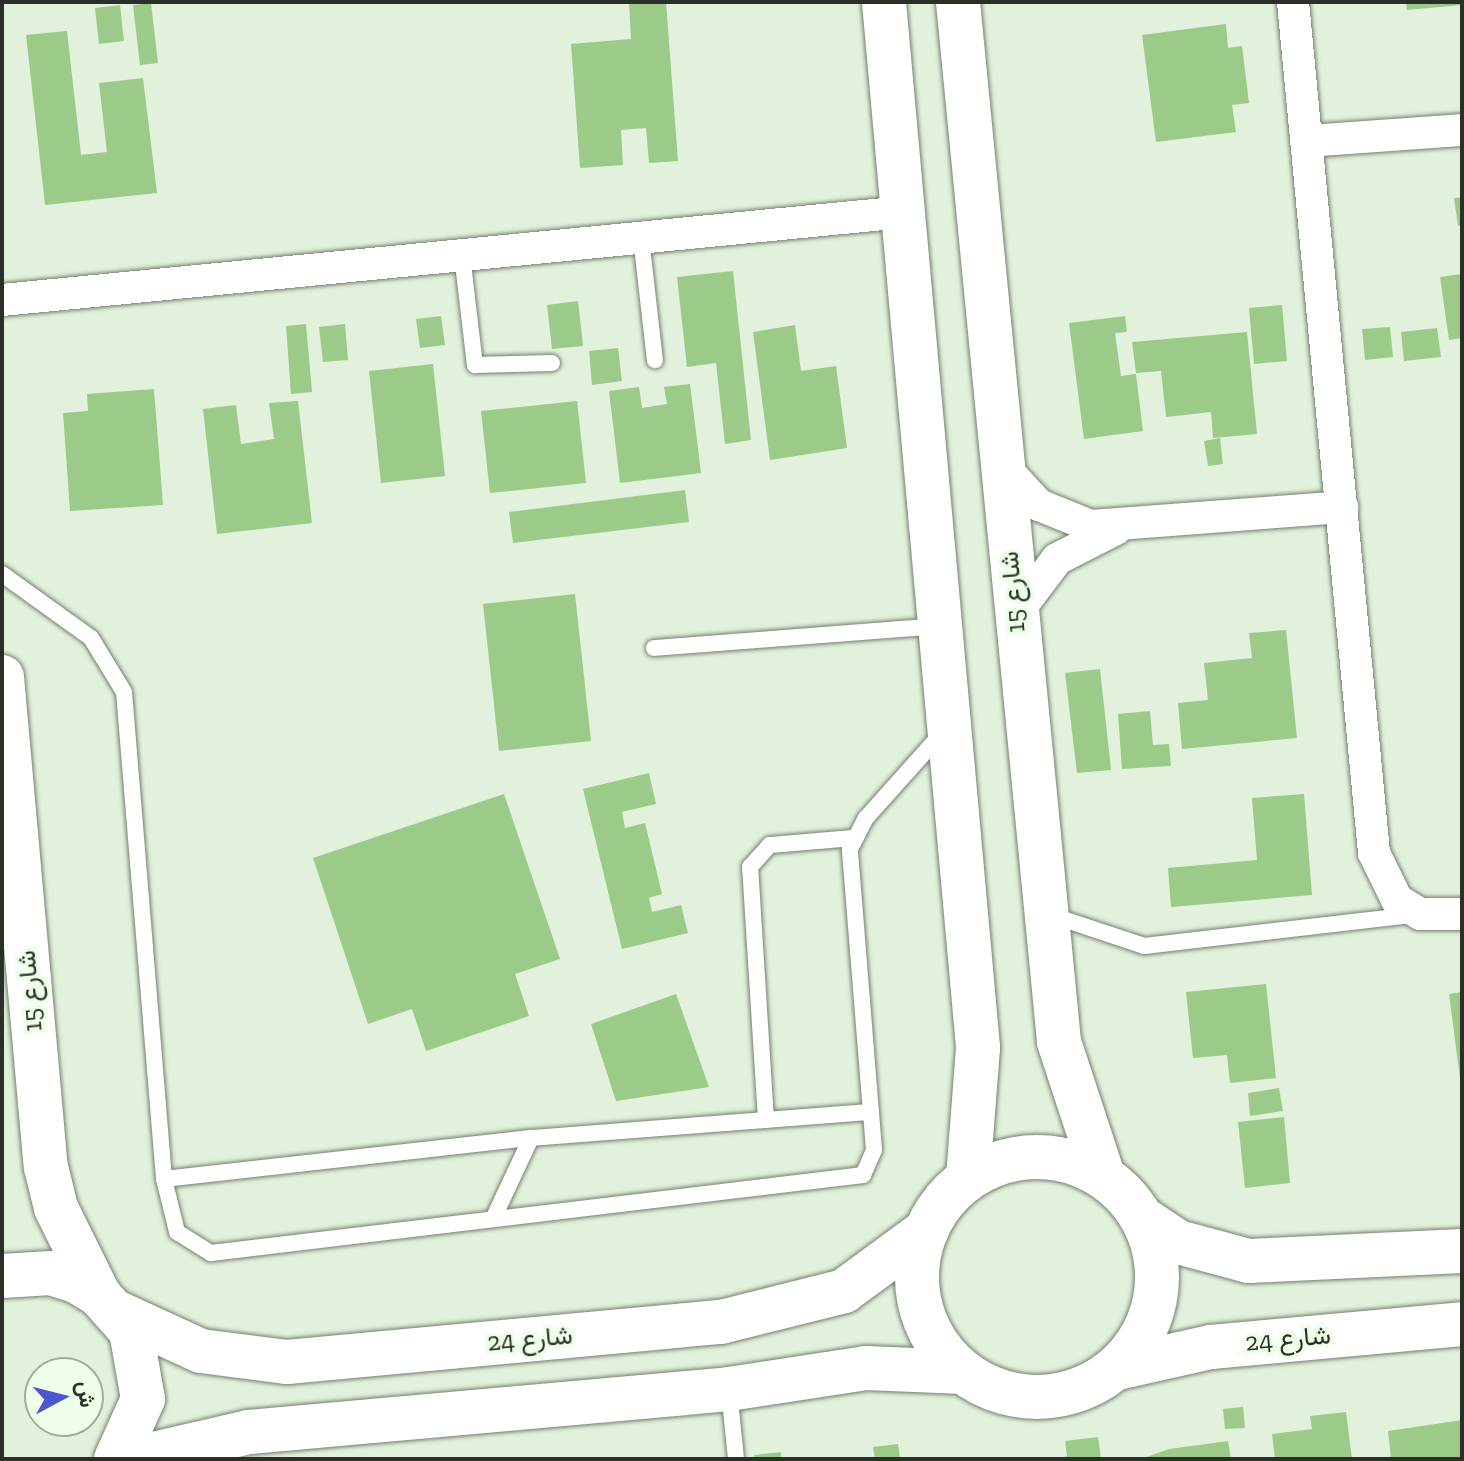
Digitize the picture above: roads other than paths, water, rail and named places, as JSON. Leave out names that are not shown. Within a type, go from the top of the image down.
[{"type":"street","points":[[884,2],[951,723],[978,1062],[968,1179]]},
{"type":"street","name":"شارع 15","points":[[958,2],[1015,615],[1065,1075],[1103,1176]]},
{"type":"street","points":[[1293,2],[1374,853],[1381,879],[1420,914],[1462,914]]},
{"type":"street","points":[[1308,141],[1462,130]]},
{"type":"street","points":[[2,300],[904,212]]},
{"type":"street","points":[[1001,464],[1039,505],[1064,518],[1119,528],[1342,507]]},
{"type":"street","points":[[1015,615],[1057,559],[1119,528]]},
{"type":"street","name":"شارع 15","points":[[2,677],[46,1167],[56,1208],[109,1304],[144,1376],[138,1421],[116,1459]]},
{"type":"street","points":[[963,1372],[941,1349],[918,1291],[927,1230],[968,1179],[1035,1156],[1103,1176],[1142,1218],[1178,1242],[1249,1261],[1462,1251]]},
{"type":"street","points":[[132,1459],[214,1436],[729,1389],[866,1368],[963,1372],[1023,1397],[1089,1386],[1117,1368],[1142,1336],[1156,1298],[1156,1257],[1142,1218]]},
{"type":"street","name":"شارع 24","points":[[2,1276],[51,1273],[201,1351],[287,1362],[721,1322],[844,1291],[927,1230]]},
{"type":"street","name":"شارع 24","points":[[1117,1368],[1211,1347],[1462,1324]]},
{"type":"lane","points":[[641,238],[655,360]]},
{"type":"lane","points":[[462,255],[475,365],[552,363]]},
{"type":"lane","points":[[2,574],[91,638],[124,692],[164,1179],[177,1232],[211,1253],[494,1217],[853,1182],[873,1158],[848,872],[854,838],[951,723]]},
{"type":"lane","points":[[654,648],[940,626]]},
{"type":"lane","points":[[766,1120],[750,867],[770,845],[854,838]]},
{"type":"lane","points":[[1046,913],[1144,946],[1420,914]]},
{"type":"lane","points":[[164,1179],[531,1138],[871,1112]]},
{"type":"lane","points":[[494,1217],[531,1138]]},
{"type":"lane","points":[[729,1389],[736,1459]]}]
